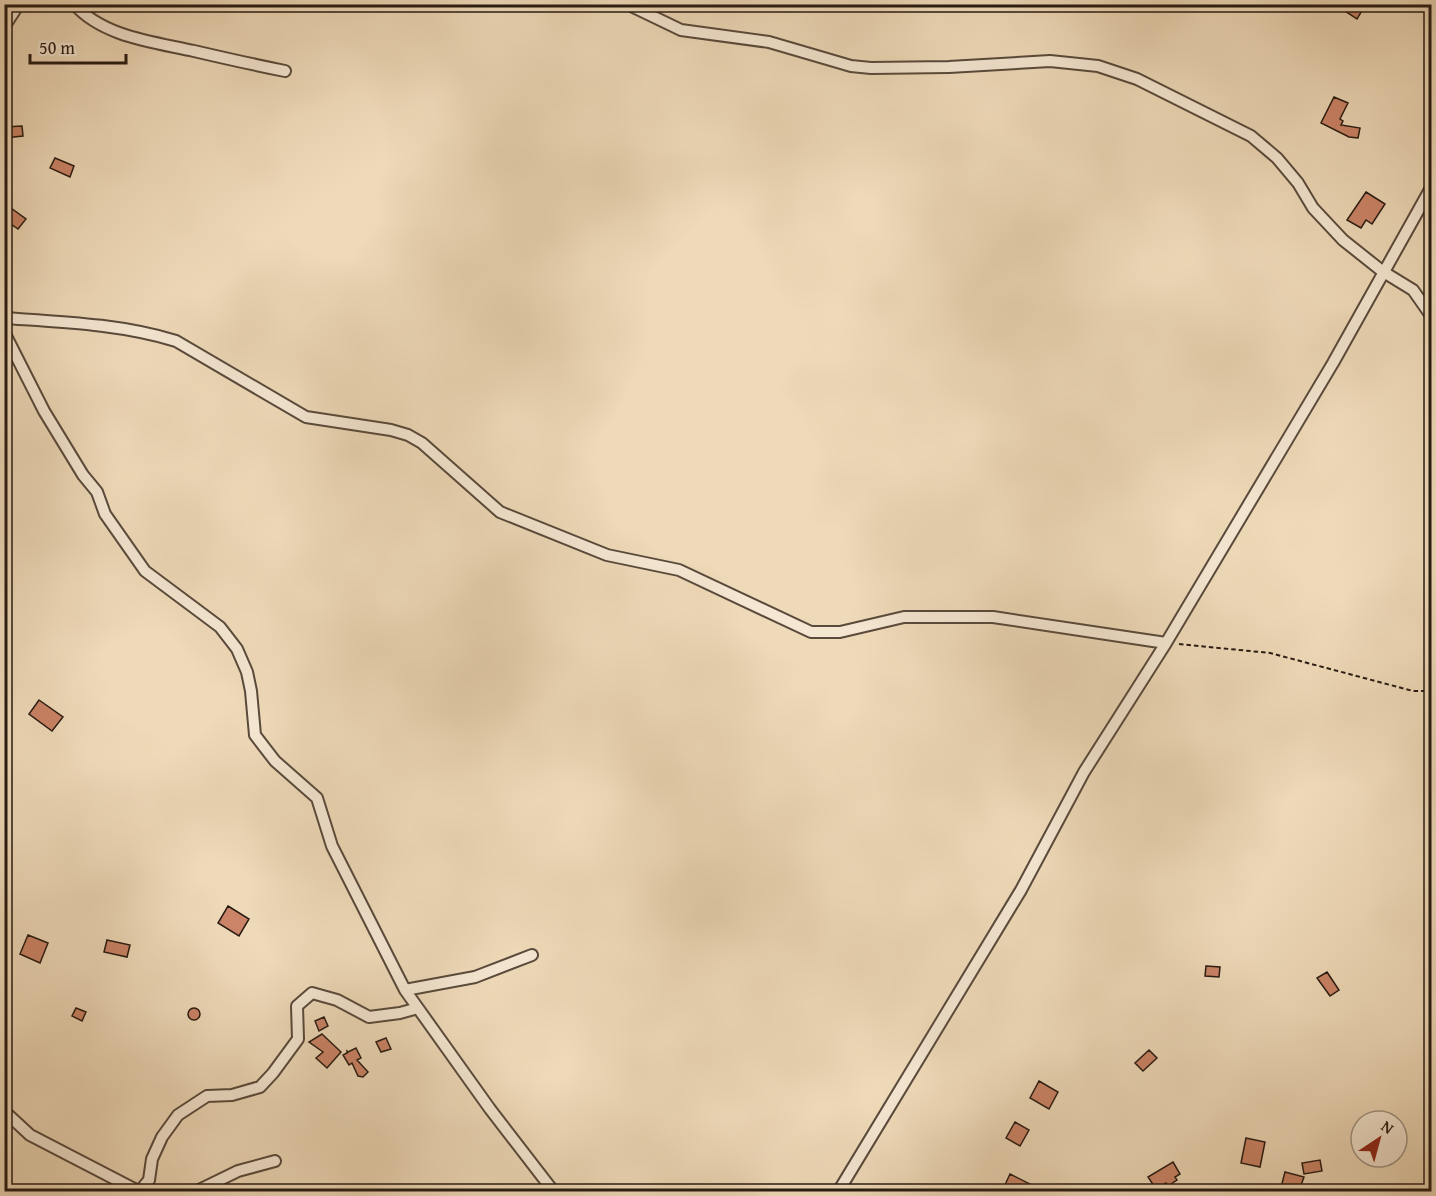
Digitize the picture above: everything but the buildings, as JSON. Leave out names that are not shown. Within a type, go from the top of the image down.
[{"type":"street","points":[[4,27],[19,4]]},
{"type":"street","points":[[74,4],[84,15],[105,27],[133,37],[285,71]]},
{"type":"street","points":[[627,4],[681,30],[769,42],[851,66],[949,67],[1050,61],[1098,66],[1137,79],[1251,136],[1277,158],[1298,183],[1313,208],[1343,240],[1382,271],[1413,290],[1431,317]]},
{"type":"street","points":[[838,1191],[1021,890],[1084,772],[1166,643],[1333,363],[1431,186]]},
{"type":"street","points":[[4,318],[80,323],[154,334],[176,341],[306,417],[391,430],[408,435],[422,443],[500,512],[608,555],[679,570],[811,632],[840,632],[904,617],[986,616],[1166,643]]},
{"type":"street","points":[[4,332],[44,411],[83,475],[97,492],[105,514],[145,571],[220,627],[237,649],[247,672],[255,735],[275,761],[317,798],[332,846],[405,990],[490,1109],[554,1191]]},
{"type":"street","points":[[405,990],[475,977],[532,955]]},
{"type":"street","points":[[4,1111],[30,1135],[140,1191],[149,1180],[152,1159],[162,1137],[178,1115],[207,1096],[232,1095],[261,1087],[298,1039],[297,1006],[312,993],[337,1000],[369,1017],[418,1008]]},
{"type":"street","points":[[195,1191],[238,1171],[275,1161]]},
{"type":"path","points":[[1166,643],[1263,652],[1413,691],[1431,691]]}]
